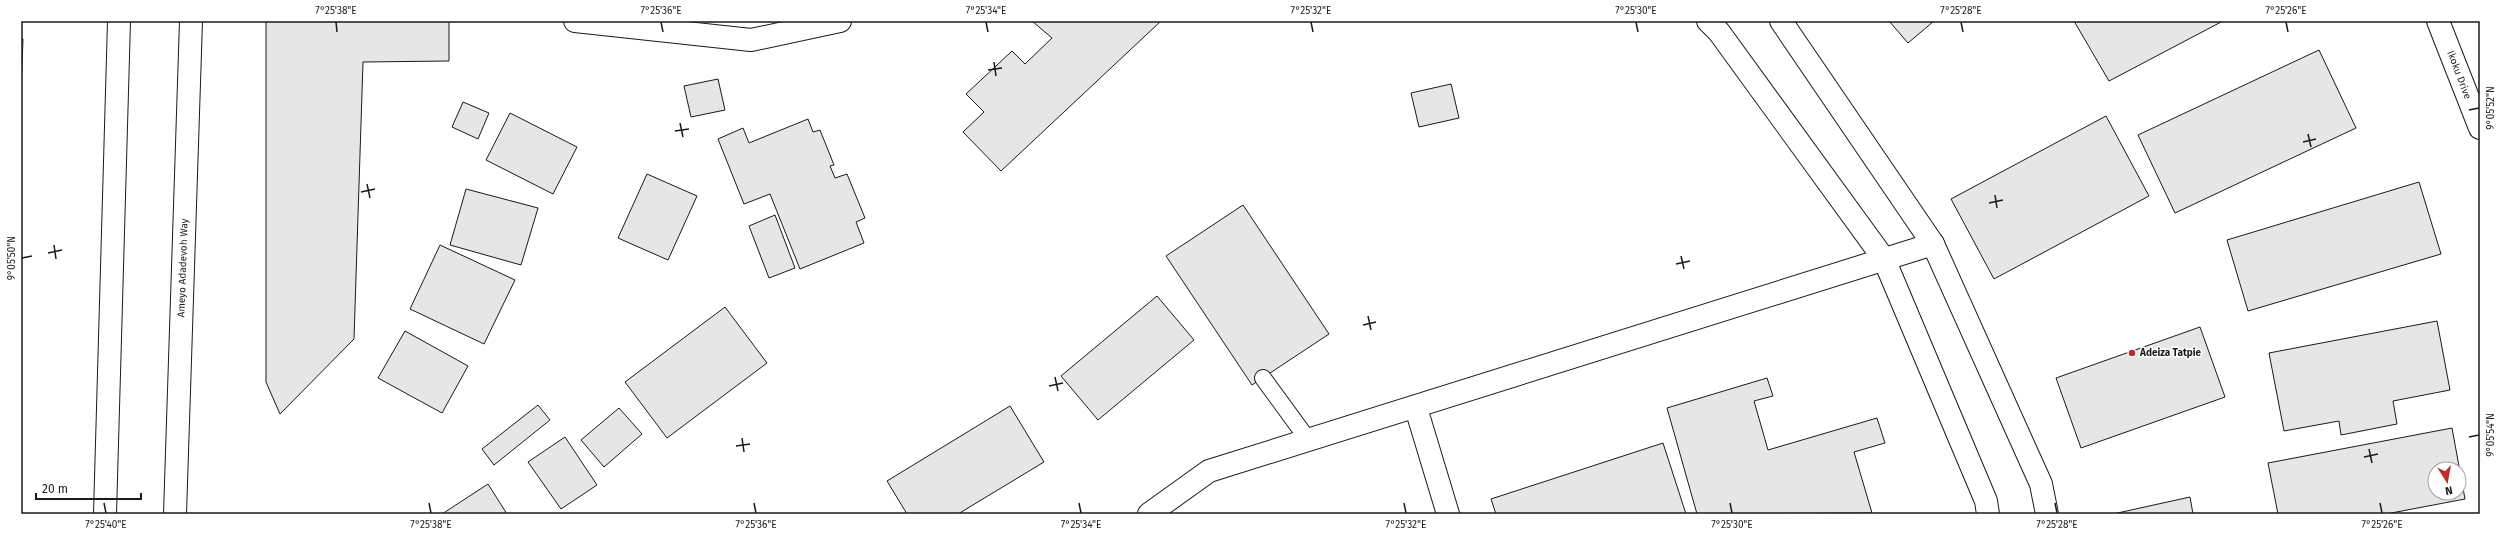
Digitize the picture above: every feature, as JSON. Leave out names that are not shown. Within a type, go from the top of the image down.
[{"type":"street","points":[[105,514],[119,21]]},
{"type":"street","name":"Ameyo Adadevoh Way","points":[[175,514],[191,21]]},
{"type":"street","points":[[575,21],[751,40],[840,21]]},
{"type":"street","points":[[1708,21],[1719,32],[1884,259],[1986,501],[1988,514]]},
{"type":"street","points":[[1781,21],[1933,244],[2041,484],[2047,514]]},
{"type":"street","name":"Ikoku Drive","points":[[2438,21],[2480,128]]},
{"type":"street","points":[[1149,514],[1209,471],[1416,408],[1933,244]]},
{"type":"street","points":[[1416,408],[1448,514]]},
{"type":"lane","points":[[1264,378],[1309,441]]},
{"type":"building","points":[[266,21],[449,21],[449,61],[363,62],[354,339],[280,414],[266,382]]},
{"type":"building","points":[[1032,21],[1161,21],[1001,171],[963,132],[984,112],[966,94],[1012,51],[1025,64],[1052,38]]},
{"type":"building","points":[[1889,21],[1934,21],[1908,43]]},
{"type":"building","points":[[2074,21],[2223,21],[2109,81]]},
{"type":"building","points":[[21,39],[23,39],[21,91]]},
{"type":"building","points":[[2319,50],[2356,128],[2175,213],[2138,135]]},
{"type":"building","points":[[718,79],[725,110],[691,117],[684,86]]},
{"type":"building","points":[[1451,84],[1459,118],[1419,127],[1411,93]]},
{"type":"building","points":[[463,102],[489,113],[478,139],[452,127]]},
{"type":"building","points":[[510,113],[577,147],[553,194],[486,160]]},
{"type":"building","points":[[2106,116],[2149,196],[1994,279],[1951,199]]},
{"type":"building","points":[[808,119],[813,132],[820,130],[834,165],[830,166],[835,178],[847,174],[865,218],[856,222],[864,243],[800,269],[770,194],[744,204],[718,139],[743,128],[749,143]]},
{"type":"building","points":[[647,174],[697,196],[668,260],[618,238]]},
{"type":"building","points":[[2419,182],[2441,254],[2248,311],[2227,240]]},
{"type":"building","points":[[466,189],[538,208],[521,265],[450,245]]},
{"type":"building","points":[[1243,205],[1329,334],[1252,385],[1166,256]]},
{"type":"building","points":[[775,215],[795,268],[769,278],[749,226]]},
{"type":"building","points":[[440,245],[515,280],[484,344],[410,309]]},
{"type":"building","points":[[1157,296],[1194,340],[1098,420],[1061,376]]},
{"type":"building","points":[[725,307],[767,363],[667,438],[625,382]]},
{"type":"building","points":[[2437,321],[2450,390],[2393,401],[2397,424],[2341,435],[2339,421],[2284,431],[2269,353]]},
{"type":"building","points":[[2200,327],[2225,397],[2081,448],[2056,378]]},
{"type":"building","points":[[405,331],[468,366],[442,413],[378,378]]},
{"type":"building","points":[[1767,378],[1773,396],[1754,401],[1768,450],[1877,418],[1885,443],[1854,452],[1872,513],[1697,514],[1667,408]]},
{"type":"building","points":[[538,405],[550,420],[494,465],[482,449]]},
{"type":"building","points":[[1010,406],[1044,462],[958,514],[907,514],[887,481]]},
{"type":"building","points":[[619,408],[642,434],[604,467],[581,440]]},
{"type":"building","points":[[2452,428],[2458,461],[2427,461],[2427,501],[2454,501],[2386,514],[2278,514],[2268,463]]},
{"type":"building","points":[[565,437],[597,485],[561,509],[528,462]]},
{"type":"building","points":[[1663,443],[1686,514],[1496,514],[1491,499]]},
{"type":"building","points":[[488,484],[507,514],[442,514]]},
{"type":"building","points":[[2190,497],[2193,514],[2113,514]]},
{"type":"place","name":"Adeiza Tatpie","points":[[2132,353]]}]
